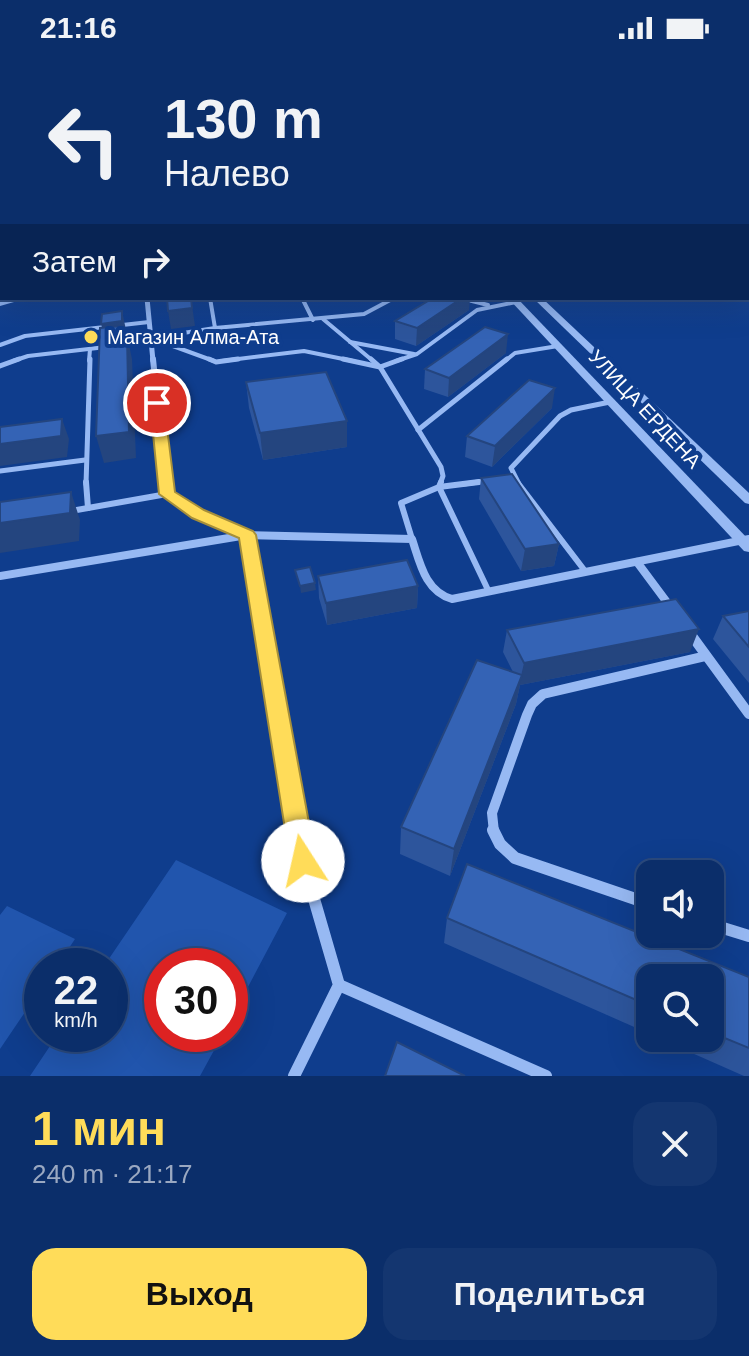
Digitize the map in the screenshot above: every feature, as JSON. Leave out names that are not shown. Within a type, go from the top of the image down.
[{"type":"street","points":[[147,300],[167,494],[198,514],[247,535]]},
{"type":"street","name":"УЛИЦА ЕРДЕНА","points":[[514,300],[747,542]]},
{"type":"street","name":"УЛИЦА ЕРДЕНА","points":[[539,300],[749,500]]},
{"type":"street","points":[[247,535],[303,861],[339,985],[294,1076]]},
{"type":"street","points":[[0,576],[247,535],[412,539],[433,591],[441,597],[452,599],[747,542]]},
{"type":"street","points":[[637,562],[749,714]]},
{"type":"street","points":[[636,899],[515,858],[498,844],[492,830],[492,813],[527,715],[532,704],[543,694],[557,688],[706,656]]},
{"type":"street","points":[[724,928],[749,936]]},
{"type":"street","points":[[339,985],[546,1076]]},
{"type":"lane","points":[[210,300],[215,328]]},
{"type":"lane","points":[[303,300],[313,320]]},
{"type":"lane","points":[[0,366],[28,356],[215,328],[364,314],[390,300]]},
{"type":"lane","points":[[467,300],[493,307]]},
{"type":"lane","points":[[151,340],[216,362],[304,351],[380,367],[417,354],[477,310],[514,300]]},
{"type":"lane","points":[[323,319],[380,367],[441,467],[443,476],[439,487],[489,592]]},
{"type":"lane","points":[[0,345],[25,336],[149,322]]},
{"type":"lane","points":[[347,342],[417,354]]},
{"type":"lane","points":[[418,430],[515,353],[558,346]]},
{"type":"lane","points":[[88,508],[85,460],[90,349]]},
{"type":"lane","points":[[585,571],[513,476],[511,468],[560,416],[581,407],[610,402]]},
{"type":"lane","points":[[0,471],[85,460]]},
{"type":"lane","points":[[412,539],[401,503],[439,487],[498,479]]},
{"type":"lane","points":[[58,512],[167,494]]},
{"type":"shaded area","points":[[176,860],[287,913],[248,987],[248,948],[144,948],[144,1052],[213,1052],[200,1076],[30,1076],[46,1052],[128,1052],[128,948],[116,948]]},
{"type":"shaded area","points":[[7,906],[75,939],[69,948],[24,948],[24,1014],[0,1049],[0,915]]},
{"type":"building","points":[[167,300],[191,300],[192,308],[168,311]]},
{"type":"building","points":[[430,300],[459,300],[417,328],[395,321]]},
{"type":"building","points":[[122,311],[122,321],[101,324],[102,314]]},
{"type":"building","points":[[121,326],[121,336],[127,335],[129,432],[96,436],[100,328]]},
{"type":"building","points":[[485,327],[508,334],[449,378],[425,369]]},
{"type":"building","points":[[326,372],[347,421],[260,433],[246,382]]},
{"type":"building","points":[[529,380],[555,388],[495,446],[467,436]]},
{"type":"building","points":[[62,419],[61,436],[0,444],[0,427]]},
{"type":"building","points":[[512,474],[559,544],[525,549],[481,478]]},
{"type":"building","points":[[71,492],[70,513],[0,523],[0,502]]},
{"type":"building","points":[[407,560],[418,586],[326,603],[318,576]]},
{"type":"building","points":[[310,567],[315,583],[300,586],[295,570]]},
{"type":"building","points":[[676,599],[699,629],[524,663],[507,630]]},
{"type":"building","points":[[749,611],[749,647],[723,616]]},
{"type":"building","points":[[477,660],[522,675],[454,849],[401,827]]},
{"type":"building","points":[[467,864],[636,932],[636,948],[677,948],[717,964],[636,964],[636,1000],[447,918]]},
{"type":"building","points":[[724,967],[749,977],[749,1048],[724,1038]]},
{"type":"building","points":[[397,1042],[465,1076],[385,1076]]},
{"type":"place","name":"Магазин Алма-Ата","points":[[91,337]]},
{"type":"route","points":[[157,403],[167,494],[198,514],[247,535],[303,861]]}]
